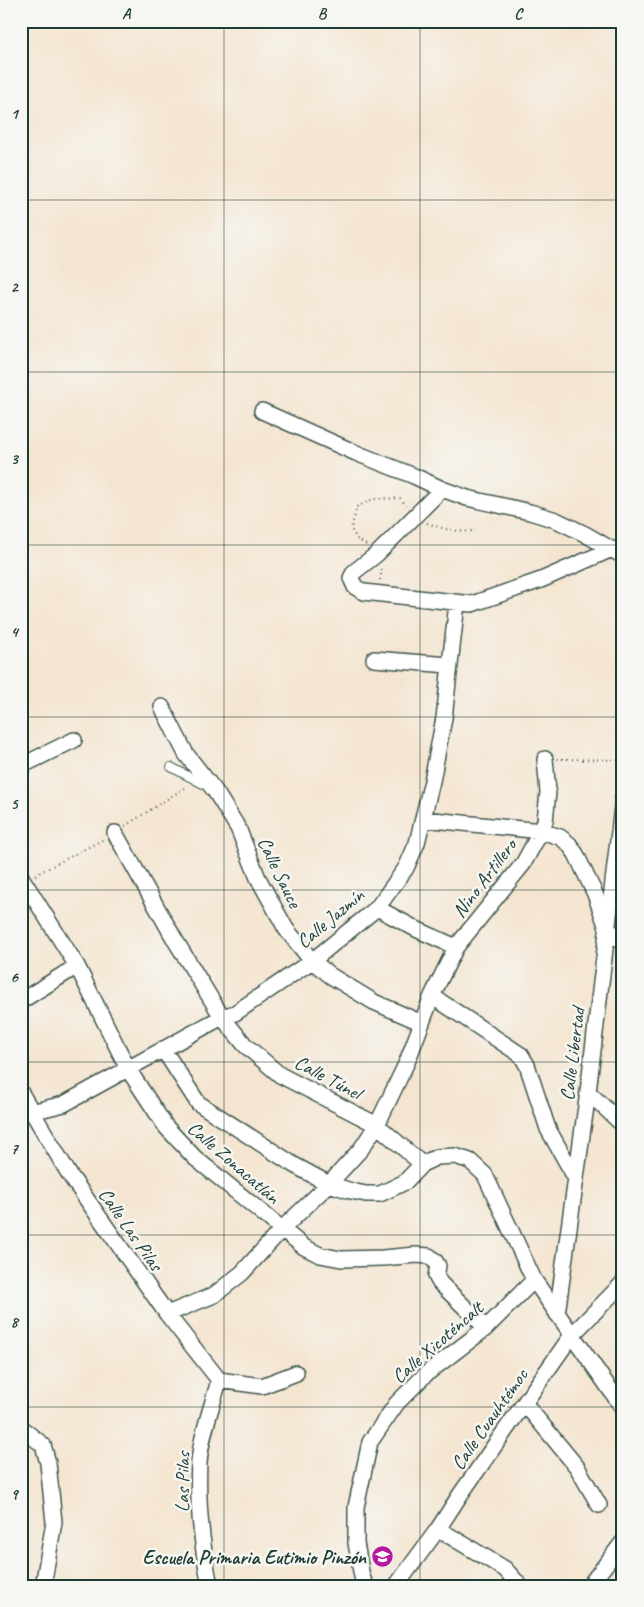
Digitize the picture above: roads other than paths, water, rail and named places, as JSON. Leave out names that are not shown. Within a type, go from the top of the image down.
[{"type":"street","points":[[262,411],[356,453],[414,476],[442,490],[556,520],[618,553]]},
{"type":"street","points":[[442,490],[377,554],[354,572],[351,578],[355,587],[364,592],[472,604],[618,553]]},
{"type":"street","name":"Calle Jazmín","points":[[31,1112],[64,1104],[222,1017],[234,1013],[312,961],[377,908],[406,868],[417,843],[424,819],[444,718],[457,603]]},
{"type":"street","points":[[374,659],[449,665]]},
{"type":"street","name":"Calle Sauce","points":[[162,707],[186,754],[215,791],[238,828],[258,878],[286,929],[312,961],[331,976],[374,1002],[422,1023]]},
{"type":"street","points":[[21,766],[74,740]]},
{"type":"street","name":"Nino Artillero","points":[[167,1314],[214,1295],[242,1273],[282,1229],[329,1184],[361,1149],[377,1125],[407,1062],[432,996],[456,947],[523,864],[541,831],[545,821],[548,792],[545,759]]},
{"type":"street","name":"Calle Libertad","points":[[558,1314],[588,1092],[623,798]]},
{"type":"street","points":[[424,819],[541,831],[560,838],[576,854],[595,894],[607,928],[623,943]]},
{"type":"street","name":"Calle Túnel","points":[[115,833],[175,940],[222,1017],[245,1044],[280,1075],[377,1125],[422,1164]]},
{"type":"street","name":"Calle Zonacatlán","points":[[22,881],[77,966],[128,1069],[166,1127],[194,1158],[304,1247],[320,1255],[341,1259],[383,1258],[416,1254],[429,1256],[438,1266],[436,1276],[440,1283],[486,1328]]},
{"type":"street","points":[[377,908],[416,929],[456,947]]},
{"type":"street","points":[[21,1001],[77,966]]},
{"type":"street","points":[[432,996],[520,1055],[527,1065],[548,1129],[576,1179]]},
{"type":"street","points":[[163,1049],[198,1103],[294,1165],[329,1184],[366,1194],[380,1194],[405,1182],[422,1164],[437,1158],[455,1156],[470,1161],[485,1175],[534,1280],[623,1408]]},
{"type":"street","points":[[588,1092],[623,1125]]},
{"type":"street","name":"Calle Las Pilas","points":[[21,1093],[69,1174],[167,1314],[220,1380]]},
{"type":"street","name":"Calle Xicoténcalt","points":[[366,1586],[362,1577],[356,1543],[356,1507],[370,1442],[396,1403],[420,1379],[486,1328],[534,1280]]},
{"type":"street","name":"Calle Cuauhtémoc","points":[[396,1586],[438,1529],[572,1335],[623,1283]]},
{"type":"street","points":[[220,1380],[262,1386],[296,1373]]},
{"type":"street","name":"Las Pilas","points":[[210,1586],[202,1546],[199,1461],[220,1380]]},
{"type":"street","points":[[525,1404],[578,1467],[598,1505]]},
{"type":"street","points":[[21,1428],[43,1445],[48,1463],[54,1522],[43,1586]]},
{"type":"street","points":[[438,1529],[505,1569],[520,1586]]},
{"type":"street","points":[[589,1586],[623,1542]]},
{"type":"lane","points":[[171,767],[215,791]]},
{"type":"place","name":"Escuela Primaria Eutimio Pinzón","points":[[382,1557]]}]
